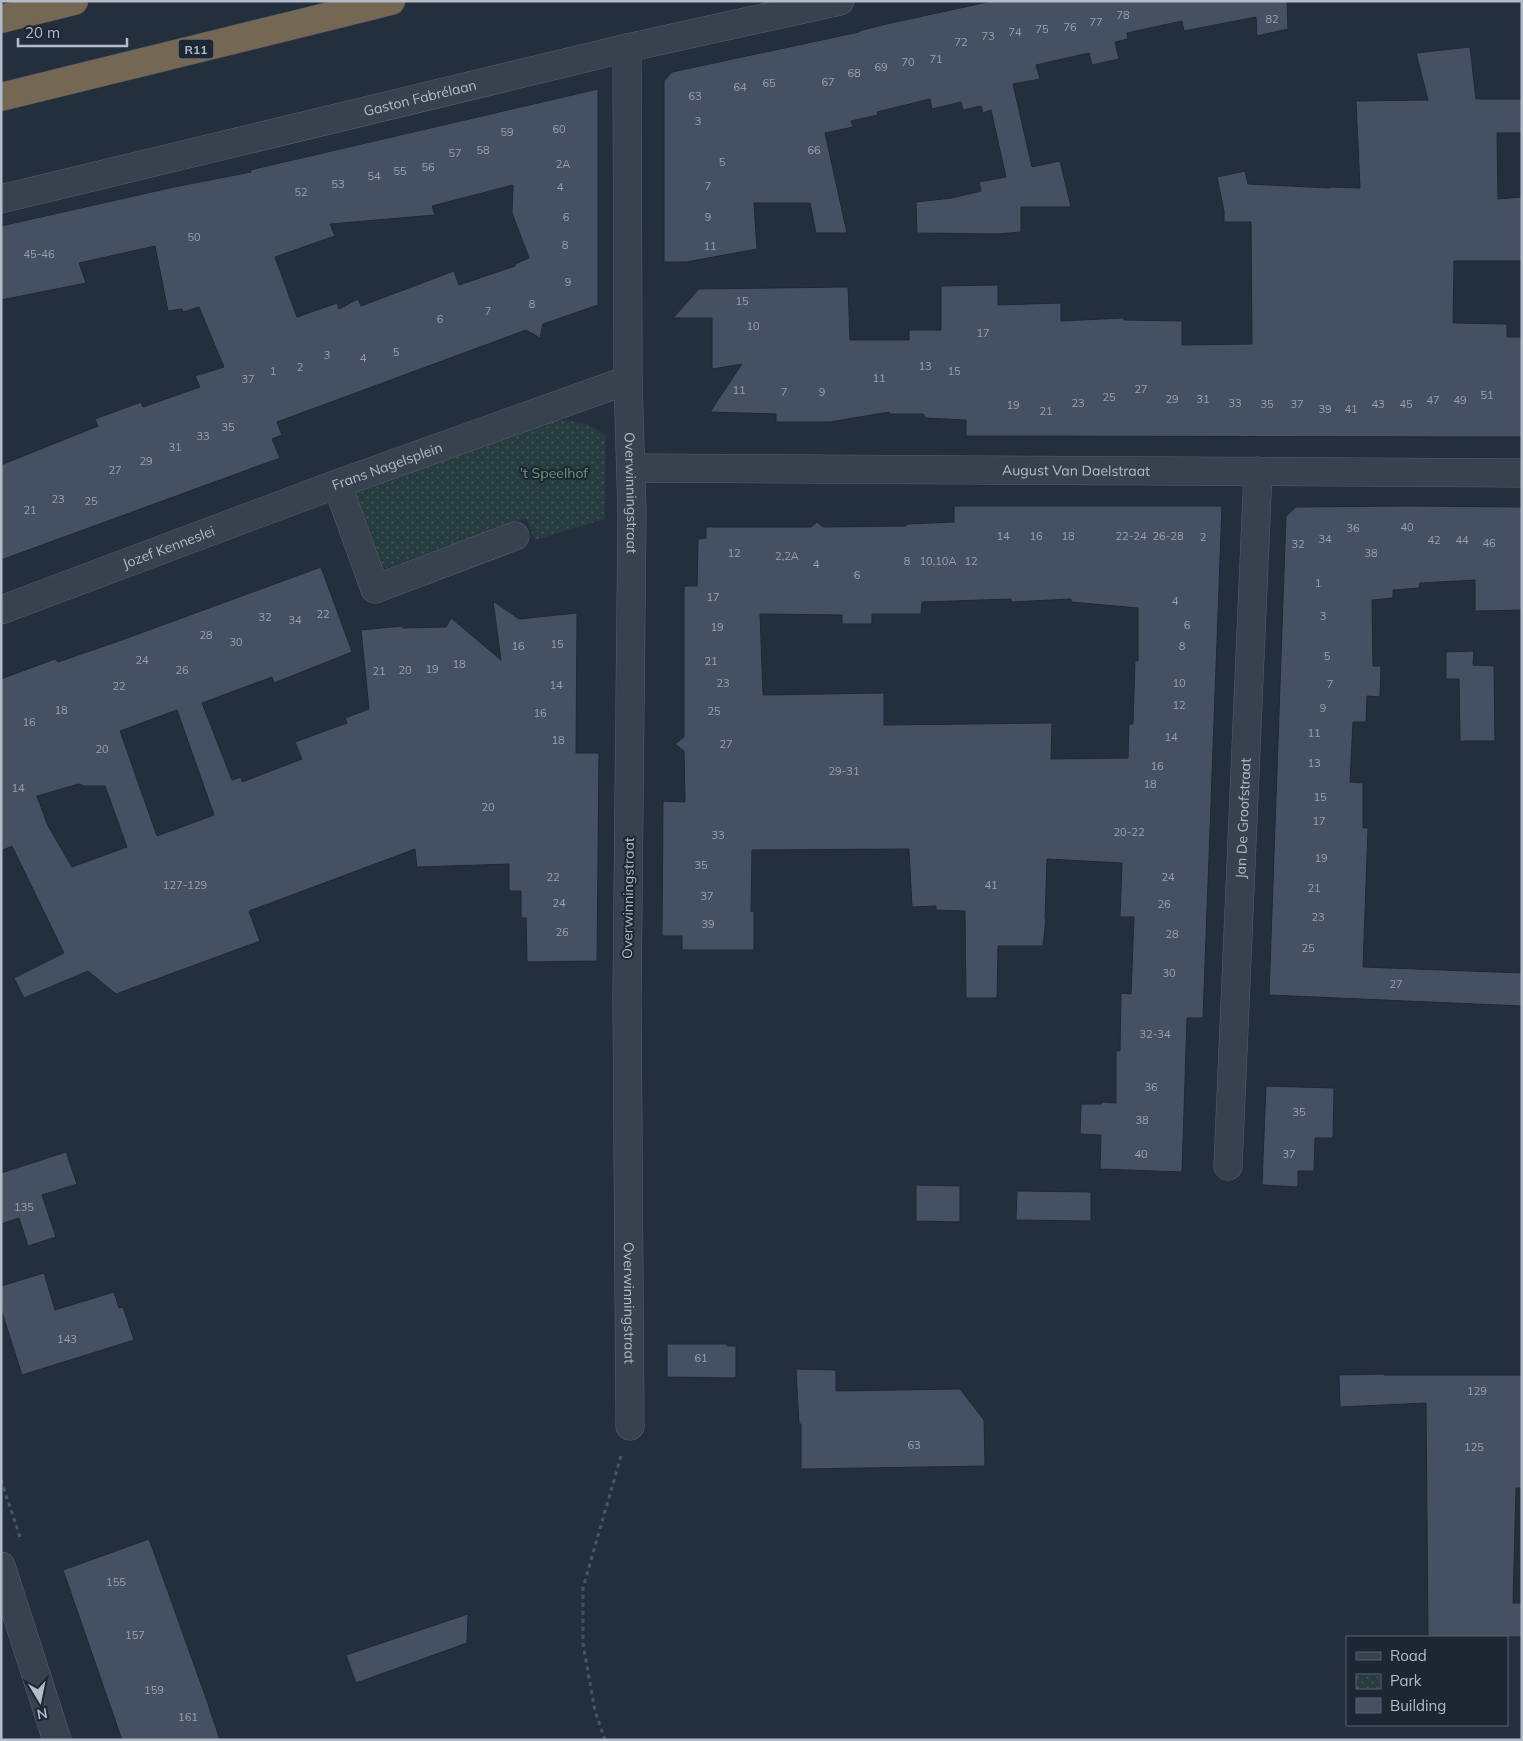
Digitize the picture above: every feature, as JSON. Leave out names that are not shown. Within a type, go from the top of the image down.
[{"type":"highway","points":[[1,19],[74,1]]},
{"type":"highway","name":"R11","points":[[1,97],[391,1]]},
{"type":"street","name":"Gaston Fabrélaan","points":[[1,199],[627,48],[840,1]]},
{"type":"street","name":"Overwinningstraat","points":[[627,48],[628,380],[632,468],[627,998],[630,1426]]},
{"type":"street","name":"Frans Nagelsplein","points":[[515,536],[375,590],[337,484],[628,380]]},
{"type":"street","name":"August Van Daelstraat","points":[[632,468],[1522,474]]},
{"type":"street","name":"Jan De Groofstraat","points":[[1228,1166],[1258,471]]},
{"type":"street","name":"Jozef Kenneslei","points":[[1,610],[337,484]]},
{"type":"street","points":[[1,1566],[57,1740]]},
{"type":"path","points":[[605,1740],[595,1711],[583,1644],[584,1588],[630,1426]]},
{"type":"green space","name":"'t Speelhof","points":[[551,420],[587,425],[606,437],[605,519],[535,540],[526,518],[383,569],[353,491]]},
{"type":"building","points":[[992,1],[1287,1],[1288,29],[1257,36],[1256,17],[1184,31],[1182,21],[1127,33],[1128,39],[1115,42],[1119,59],[1092,65],[1089,53],[1036,65],[1040,79],[1013,84],[1032,167],[1060,161],[1071,207],[1021,207],[1021,232],[998,234],[917,233],[916,202],[952,198],[981,191],[979,182],[1006,177],[991,110],[983,113],[981,106],[963,110],[961,102],[932,109],[930,99],[877,112],[878,115],[851,121],[853,127],[825,133],[847,233],[816,233],[810,203],[754,203],[757,249],[686,262],[664,262],[664,81],[672,72]]},
{"type":"building","points":[[1470,47],[1476,99],[1522,99],[1522,133],[1497,133],[1498,199],[1522,197],[1522,261],[1454,261],[1453,323],[1507,324],[1507,337],[1522,337],[1522,437],[966,436],[966,420],[926,418],[923,414],[890,414],[889,412],[830,422],[776,422],[776,414],[710,412],[742,364],[712,369],[712,318],[673,318],[699,289],[848,287],[850,340],[909,340],[909,330],[941,330],[941,286],[998,285],[998,305],[1061,303],[1061,321],[1124,318],[1124,320],[1182,321],[1182,345],[1252,344],[1251,222],[1224,222],[1224,211],[1217,177],[1245,171],[1248,184],[1360,188],[1356,101],[1428,100],[1416,53]]},
{"type":"building","points":[[598,89],[598,305],[543,324],[540,338],[526,330],[277,422],[282,435],[272,439],[280,458],[1,560],[1,465],[98,426],[95,419],[141,402],[143,407],[200,387],[195,376],[224,367],[199,307],[183,312],[182,309],[168,311],[155,246],[79,263],[86,283],[1,300],[1,226],[174,187],[251,172],[250,170]],"holes":[[[513,185],[512,213],[529,258],[515,264],[515,266],[459,285],[454,271],[361,306],[358,299],[339,309],[337,303],[297,317],[275,257],[335,236],[330,224],[435,215],[432,206]]]},
{"type":"building","points":[[954,506],[1222,506],[1203,1018],[1187,1018],[1182,1172],[1100,1169],[1101,1135],[1080,1134],[1081,1104],[1116,1103],[1116,1051],[1120,1051],[1121,993],[1131,994],[1134,917],[1120,917],[1122,863],[1047,859],[1046,919],[1043,946],[998,946],[997,998],[966,998],[965,911],[936,910],[936,906],[912,907],[909,849],[752,850],[751,912],[754,911],[754,950],[682,950],[682,936],[662,936],[663,801],[685,802],[684,751],[675,744],[684,737],[684,586],[697,586],[698,539],[706,538],[706,527],[811,527],[817,522],[823,527],[906,526],[908,524],[954,522]],"holes":[[[1011,599],[1011,602],[1071,599],[1071,602],[1138,608],[1138,661],[1135,661],[1133,724],[1129,724],[1128,758],[1051,759],[1052,723],[884,725],[884,693],[763,695],[760,614],[842,615],[842,624],[872,624],[872,614],[921,614],[922,602]]]},
{"type":"building","points":[[1296,507],[1522,507],[1522,610],[1475,611],[1475,580],[1420,583],[1419,588],[1393,590],[1393,598],[1372,600],[1373,666],[1381,666],[1380,697],[1367,696],[1366,722],[1353,722],[1350,782],[1363,783],[1363,828],[1368,828],[1363,967],[1522,973],[1522,1006],[1269,995],[1286,516]]},
{"type":"building","points":[[321,567],[352,652],[274,683],[272,677],[202,703],[232,780],[241,777],[242,782],[302,759],[295,742],[347,723],[345,718],[369,709],[361,630],[402,626],[403,628],[446,627],[451,618],[501,660],[493,601],[519,619],[577,613],[576,753],[599,753],[597,961],[527,962],[526,918],[521,918],[521,891],[509,891],[509,864],[417,867],[415,849],[249,911],[260,941],[116,994],[88,971],[24,998],[14,978],[64,953],[12,846],[1,851],[1,679],[55,659],[58,662]],"holes":[[[177,710],[214,815],[157,836],[120,731]],[[79,784],[84,786],[105,786],[127,847],[72,867],[48,826],[37,796]]]},
{"type":"building","points":[[1474,651],[1473,665],[1494,666],[1495,741],[1460,741],[1459,679],[1446,679],[1446,652]]},
{"type":"building","points":[[1266,1086],[1334,1088],[1333,1138],[1315,1138],[1314,1171],[1298,1171],[1298,1187],[1262,1185]]},
{"type":"building","points":[[66,1152],[77,1184],[42,1195],[56,1237],[28,1246],[19,1218],[1,1224],[1,1173]]},
{"type":"building","points":[[916,1185],[960,1186],[960,1222],[916,1221]]},
{"type":"building","points":[[1017,1191],[1091,1192],[1091,1221],[1016,1220]]},
{"type":"building","points":[[44,1273],[55,1310],[114,1292],[119,1308],[123,1307],[134,1340],[22,1375],[1,1309],[1,1286]]},
{"type":"building","points":[[667,1344],[727,1344],[727,1346],[736,1346],[736,1378],[667,1377]]},
{"type":"building","points":[[796,1369],[836,1370],[836,1391],[960,1389],[984,1420],[985,1466],[801,1469],[801,1424],[799,1424]]},
{"type":"building","points":[[1339,1375],[1522,1375],[1522,1488],[1516,1488],[1513,1603],[1522,1603],[1522,1637],[1428,1636],[1426,1403],[1340,1407]]},
{"type":"building","points":[[149,1539],[220,1740],[122,1740],[63,1570]]},
{"type":"building","points":[[468,1614],[467,1643],[356,1683],[346,1655]]}]
